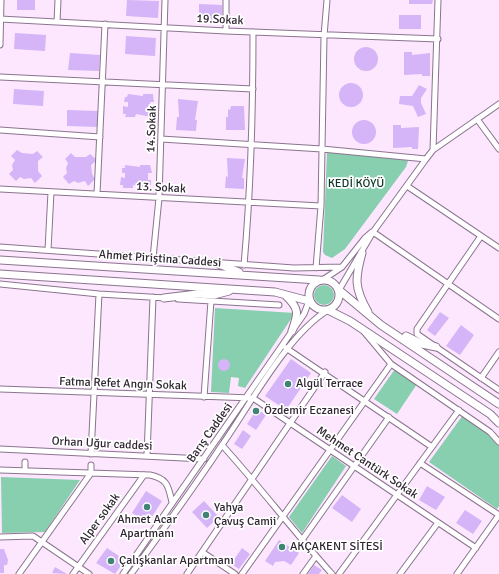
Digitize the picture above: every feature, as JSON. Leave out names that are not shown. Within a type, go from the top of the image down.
[{"type":"street","points":[[0,45],[1,0]]},
{"type":"street","points":[[57,22],[58,0]]},
{"type":"street","name":"14.Sokak","points":[[153,258],[159,198],[165,0]]},
{"type":"street","points":[[226,0],[226,31]]},
{"type":"street","points":[[316,268],[321,206],[324,36],[327,0]]},
{"type":"street","points":[[433,150],[438,39],[438,0]]},
{"type":"street","name":"19.Sokak","points":[[0,20],[324,36],[438,39]]},
{"type":"street","points":[[97,194],[105,24]]},
{"type":"street","points":[[244,265],[250,202],[253,32]]},
{"type":"street","points":[[0,77],[163,84],[253,90]]},
{"type":"street","points":[[328,310],[336,304],[339,290],[373,232],[433,150],[499,104]]},
{"type":"street","points":[[477,119],[499,149]]},
{"type":"street","points":[[0,130],[100,137]]},
{"type":"street","points":[[161,139],[322,149],[426,159]]},
{"type":"street","points":[[407,186],[499,248]]},
{"type":"street","name":"13. Sokak","points":[[0,189],[321,206]]},
{"type":"street","points":[[48,250],[51,192]]},
{"type":"street","points":[[373,232],[365,238],[342,267],[312,285],[309,290],[309,301],[318,309],[328,310],[360,328],[490,414],[499,423]]},
{"type":"street","points":[[373,232],[499,319]]},
{"type":"street","points":[[481,236],[417,329],[417,334],[499,390]]},
{"type":"street","points":[[0,247],[244,265],[316,268],[342,267]]},
{"type":"street","points":[[362,253],[357,271],[357,290],[371,317]]},
{"type":"street","name":"Ahmet Piriştina Caddesi","points":[[0,260],[322,280]]},
{"type":"street","points":[[216,263],[248,276]]},
{"type":"street","name":"Ahmet Piriştina Caddesi","points":[[0,274],[236,289],[284,294],[309,301]]},
{"type":"street","points":[[322,280],[333,282],[339,290],[390,331],[499,404]]},
{"type":"street","points":[[0,284],[99,294],[279,305]]},
{"type":"street","points":[[164,298],[197,294],[214,295],[236,289]]},
{"type":"street","points":[[91,454],[99,294]]},
{"type":"street","points":[[284,294],[294,303],[297,311],[292,331]]},
{"type":"street","points":[[147,456],[153,297]]},
{"type":"street","points":[[204,397],[211,301]]},
{"type":"street","name":"Barış Caddesi","points":[[124,574],[172,502],[204,459],[304,314],[309,301]]},
{"type":"street","name":"Barış Caddesi","points":[[131,574],[288,348],[317,316],[328,310]]},
{"type":"street","points":[[360,328],[391,364],[490,432],[499,442]]},
{"type":"street","points":[[390,331],[400,333],[422,344],[436,347]]},
{"type":"street","points":[[282,345],[325,372],[432,447]]},
{"type":"street","points":[[481,378],[499,352]]},
{"type":"street","points":[[242,574],[391,364]]},
{"type":"street","points":[[187,574],[253,480],[289,423],[325,372]]},
{"type":"street","name":"Fatma Refet Angın Sokak","points":[[0,389],[245,399]]},
{"type":"street","points":[[245,399],[253,398]]},
{"type":"street","name":"Mehmet Cantürk Sokak","points":[[253,398],[437,524],[476,548]]},
{"type":"street","points":[[339,574],[459,410]]},
{"type":"street","points":[[302,540],[389,417]]},
{"type":"street","points":[[222,445],[332,574]]},
{"type":"street","name":"Orhan Uğur caddesi","points":[[0,449],[204,459]]},
{"type":"street","points":[[25,462],[25,471]]},
{"type":"street","points":[[420,462],[499,515],[457,574]]},
{"type":"street","points":[[19,574],[91,473],[91,465]]},
{"type":"street","points":[[0,470],[144,475],[159,477],[166,482],[172,502]]},
{"type":"street","name":"Alper sokak","points":[[73,574],[144,475]]},
{"type":"street","points":[[400,574],[437,524]]},
{"type":"street","points":[[0,537],[33,536],[89,574]]},
{"type":"street","points":[[202,552],[235,574]]},
{"type":"street","points":[[303,574],[316,556]]},
{"type":"green space","name":"KEDİ KÖYÜ","points":[[327,152],[404,159],[408,161],[406,167],[345,249],[332,258],[325,255],[323,252]]},
{"type":"green space","points":[[324,285],[331,288],[334,295],[331,302],[324,305],[317,302],[314,295],[317,288]]},
{"type":"green space","points":[[215,308],[295,313],[245,388],[238,386],[239,378],[231,377],[229,393],[211,392]]},
{"type":"green space","points":[[395,369],[417,384],[397,414],[374,399]]},
{"type":"green space","points":[[463,415],[491,436],[499,446],[499,506],[497,509],[429,462]]},
{"type":"green space","points":[[332,456],[346,466],[302,533],[289,517]]},
{"type":"green space","points":[[1,477],[80,480],[45,532],[2,533]]},
{"type":"building","points":[[17,0],[35,0],[35,10],[17,10]]},
{"type":"building","points":[[127,0],[159,1],[158,18],[126,16]]},
{"type":"building","points":[[409,0],[433,0],[432,4],[409,4]]},
{"type":"building","points":[[199,4],[222,5],[222,20],[199,20]]},
{"type":"building","points":[[399,15],[421,15],[421,29],[399,29]]},
{"type":"building","points":[[15,33],[46,35],[45,51],[14,49]]},
{"type":"building","points":[[126,36],[156,38],[155,56],[125,54]]},
{"type":"building","points":[[366,47],[375,50],[378,59],[375,68],[366,71],[357,68],[354,59],[357,50]]},
{"type":"building","points":[[404,52],[412,52],[412,55],[430,53],[430,76],[422,76],[422,74],[404,75]]},
{"type":"building","points":[[70,53],[100,55],[99,71],[68,70]]},
{"type":"building","points":[[351,83],[360,86],[363,95],[360,104],[351,107],[342,104],[339,95],[342,86]]},
{"type":"building","points":[[419,85],[427,89],[421,98],[421,103],[426,114],[418,117],[413,106],[399,104],[400,96],[412,96]]},
{"type":"building","points":[[14,89],[44,91],[43,106],[13,104]]},
{"type":"building","points":[[128,94],[143,96],[143,94],[153,94],[154,102],[150,102],[150,109],[154,109],[154,114],[151,114],[151,117],[136,114],[135,117],[125,117],[126,114],[123,114],[123,106],[128,107],[128,102],[124,102],[125,97],[127,97]]},
{"type":"building","points":[[178,99],[198,101],[195,120],[197,120],[196,131],[176,130],[177,117],[179,117]]},
{"type":"building","points":[[231,106],[244,106],[245,130],[226,130],[226,117],[228,117],[228,109],[230,110]]},
{"type":"building","points":[[67,110],[98,111],[97,127],[67,126]]},
{"type":"building","points":[[364,120],[373,123],[376,132],[373,141],[364,144],[355,141],[352,132],[355,123]]},
{"type":"building","points":[[393,125],[401,125],[401,128],[419,127],[418,149],[412,149],[412,147],[393,148]]},
{"type":"building","points":[[17,150],[22,153],[33,154],[37,151],[43,157],[38,161],[38,171],[42,176],[35,183],[31,178],[24,179],[20,177],[16,181],[9,174],[13,170],[12,165],[15,160],[11,156]]},
{"type":"building","points":[[71,153],[75,157],[86,157],[90,154],[97,160],[91,165],[92,174],[95,179],[88,186],[85,181],[78,183],[74,181],[69,184],[63,177],[67,173],[66,168],[68,163],[65,159]]},
{"type":"building","points":[[227,158],[245,159],[242,178],[244,178],[244,189],[225,188],[226,176],[228,177]]},
{"type":"building","points":[[125,165],[140,167],[140,165],[150,165],[152,173],[148,173],[148,180],[151,180],[151,185],[149,185],[149,188],[133,185],[133,188],[123,188],[123,185],[120,185],[121,177],[125,178],[125,173],[122,173],[122,168],[125,168]]},
{"type":"building","points":[[440,312],[449,318],[435,336],[427,330]]},
{"type":"building","points":[[461,325],[474,335],[460,355],[446,346]]},
{"type":"building","points":[[224,359],[228,361],[230,365],[228,369],[224,371],[220,369],[218,365],[220,361]]},
{"type":"building","name":"Algül Terrace","points":[[291,359],[311,373],[286,410],[265,396]]},
{"type":"building","points":[[257,409],[266,415],[256,430],[247,424]]},
{"type":"building","points":[[243,430],[251,436],[242,449],[234,444]]},
{"type":"building","points":[[427,486],[445,497],[436,510],[419,500]]},
{"type":"building","name":"Ahmet Acar Apartmanı","points":[[146,491],[162,501],[148,523],[132,513]]},
{"type":"building","points":[[342,495],[361,509],[352,522],[332,508]]},
{"type":"building","name":"Yahya Çavuş Camii","points":[[204,501],[219,517],[207,528],[192,512]]},
{"type":"building","points":[[465,510],[482,521],[473,534],[456,523]]},
{"type":"building","name":"AKÇAKENT SİTESİ","points":[[279,540],[299,553],[291,565],[284,561],[275,562],[273,566],[265,561]]},
{"type":"building","name":"Çalışkanlar Apartmanı","points":[[107,548],[125,560],[115,574],[96,563]]},
{"type":"building","points":[[242,548],[250,554],[239,569],[231,564]]},
{"type":"building","points":[[0,549],[4,549],[8,560],[7,565],[4,565],[4,573],[0,573]]},
{"type":"building","points":[[314,565],[322,570],[319,574],[308,574]]},
{"type":"building","points":[[55,567],[67,574],[52,573]]},
{"type":"place","name":"Algül Terrace","points":[[288,384]]},
{"type":"place","name":"Özdemir Eczanesi","points":[[256,411]]},
{"type":"place","name":"Ahmet Acar Apartmanı","points":[[147,507]]},
{"type":"place","name":"Yahya Çavuş Camii","points":[[206,515]]},
{"type":"place","name":"AKÇAKENT SİTESİ","points":[[282,547]]},
{"type":"place","name":"Çalışkanlar Apartmanı","points":[[111,561]]}]
